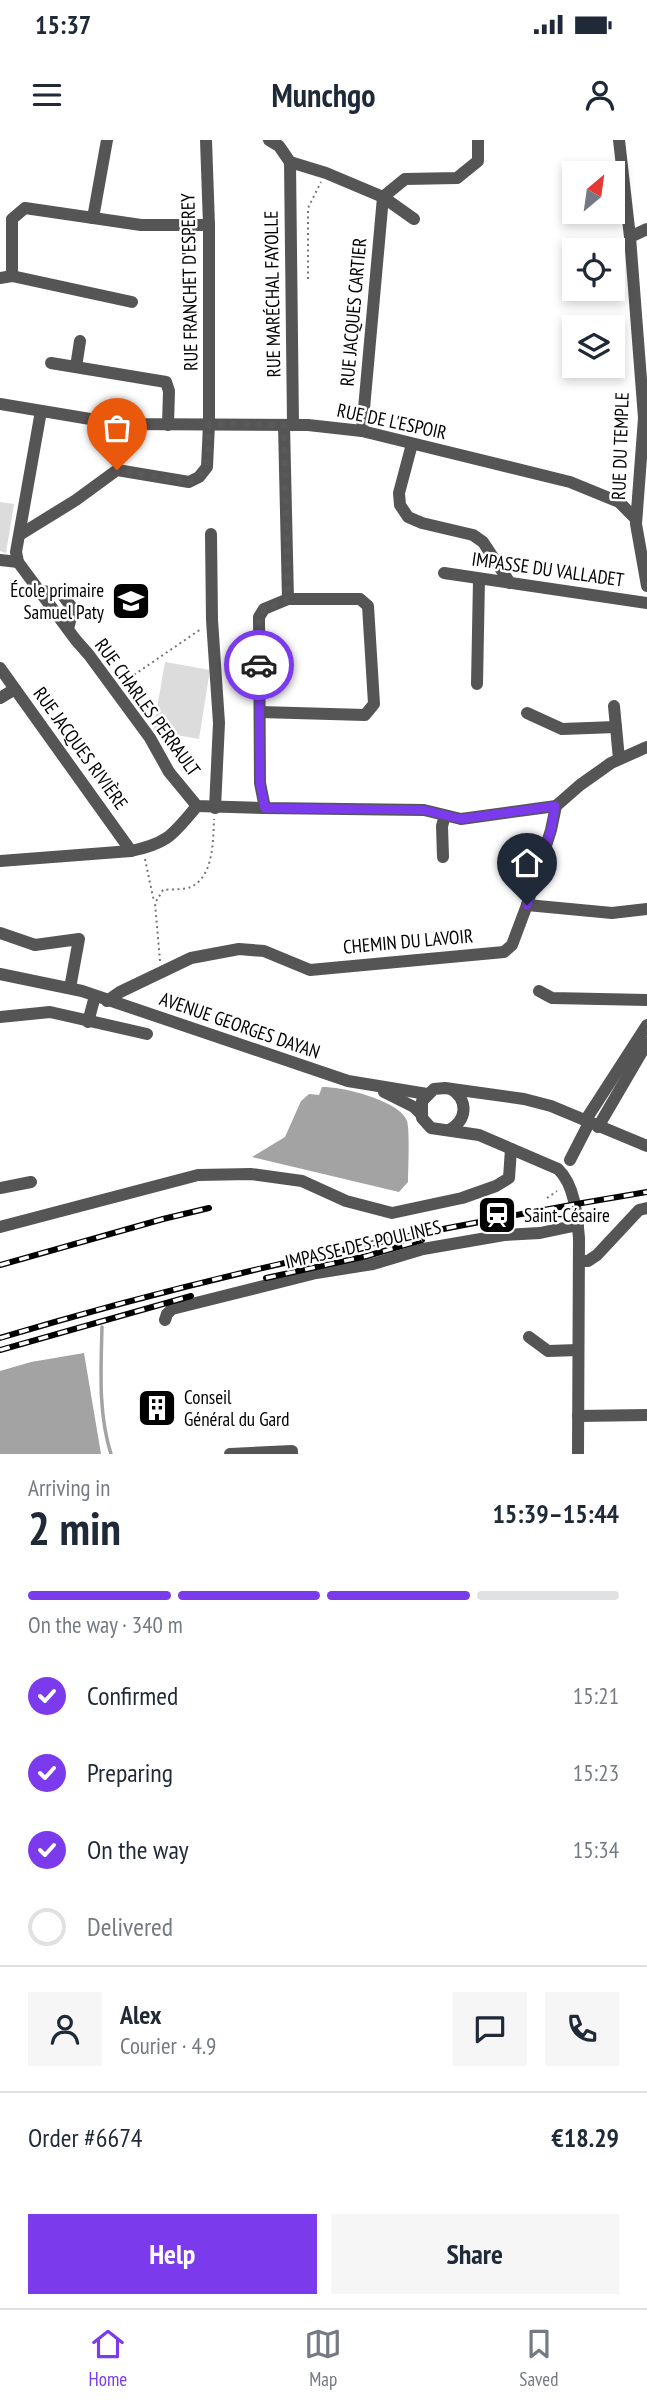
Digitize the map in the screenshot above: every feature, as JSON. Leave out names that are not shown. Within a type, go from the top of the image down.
[{"type":"street","points":[[93,218],[107,140]]},
{"type":"street","name":"RUE FRANCHET D'ESPEREY","points":[[21,534],[76,500],[117,470],[190,482],[200,477],[206,467],[209,424],[209,225],[206,140]]},
{"type":"street","points":[[269,140],[278,146],[290,162],[326,173],[383,197],[414,219]]},
{"type":"street","points":[[383,197],[405,179],[457,178],[478,161],[478,140]]},
{"type":"street","name":"RUE DU TEMPLE","points":[[619,140],[630,237],[644,418],[636,519],[647,586]]},
{"type":"street","name":"RUE MARÉCHAL FAYOLLE","points":[[288,599],[290,162]]},
{"type":"street","name":"RUE JACQUES CARTIER","points":[[362,431],[383,197]]},
{"type":"street","points":[[132,302],[6,277],[12,219],[26,208],[141,225],[209,225]]},
{"type":"street","points":[[630,237],[647,229]]},
{"type":"street","points":[[76,367],[80,341]]},
{"type":"street","points":[[51,363],[166,382],[170,390],[168,425]]},
{"type":"street","name":"RUE DE L'ESPOIR","points":[[0,404],[120,424],[328,426],[362,431],[570,482],[619,502],[636,519]]},
{"type":"street","points":[[0,561],[18,562],[16,552],[41,411]]},
{"type":"street","points":[[412,444],[400,493],[400,505],[408,517],[473,535],[483,542],[510,583]]},
{"type":"street","points":[[211,534],[212,620],[219,723],[215,808]]},
{"type":"street","name":"RUE CHARLES PERRAULT","points":[[18,562],[89,654],[150,738],[169,772],[197,806],[424,810],[461,819],[555,806]]},
{"type":"street","name":"IMPASSE DU VALLADET","points":[[444,573],[647,603]]},
{"type":"street","points":[[477,684],[479,579]]},
{"type":"street","points":[[260,712],[365,715],[374,705],[368,606],[360,599],[288,599],[264,609],[259,617],[260,783],[265,808]]},
{"type":"street","name":"RUE JACQUES RIVIÈRE","points":[[0,668],[131,850]]},
{"type":"street","points":[[0,698],[15,689]]},
{"type":"street","points":[[614,706],[619,760]]},
{"type":"street","points":[[527,713],[562,729],[616,727]]},
{"type":"street","points":[[555,806],[580,785],[619,760],[647,747]]},
{"type":"street","points":[[1,857],[145,848],[168,839],[197,806]]},
{"type":"street","name":"CHEMIN DU LAVOIR","points":[[101,998],[120,992],[191,958],[239,949],[264,951],[310,970],[504,952],[512,945],[527,905],[551,830],[555,806]]},
{"type":"street","points":[[443,857],[441,835],[445,816]]},
{"type":"street","points":[[527,905],[611,913],[647,909]]},
{"type":"street","points":[[0,933],[35,945],[79,939],[70,988]]},
{"type":"street","name":"AVENUE GEORGES DAYAN","points":[[0,974],[70,988],[361,1084],[401,1100],[421,1114]]},
{"type":"street","points":[[539,991],[552,998],[647,1000]]},
{"type":"street","points":[[88,1022],[101,998]]},
{"type":"street","points":[[0,1017],[50,1012],[147,1034]]},
{"type":"street","points":[[570,1160],[647,1025]]},
{"type":"street","points":[[591,1124],[647,1043]]},
{"type":"street","name":"AVENUE GEORGES DAYAN","points":[[361,1084],[427,1094]]},
{"type":"street","points":[[578,1454],[579,1236],[565,1189],[566,1177],[558,1169],[479,1135],[431,1128],[425,1124],[421,1114],[422,1101],[427,1094],[438,1088],[533,1101],[647,1146]]},
{"type":"street","points":[[450,1089],[461,1099],[466,1122],[479,1135]]},
{"type":"street","points":[[449,1130],[458,1125],[478,1096],[486,1093]]},
{"type":"street","points":[[0,1227],[198,1175],[251,1174],[302,1181],[346,1201],[392,1213],[462,1198],[496,1186],[509,1178],[511,1149]]},
{"type":"street","points":[[0,1188],[31,1182]]},
{"type":"street","points":[[580,1261],[588,1261],[597,1255],[639,1210],[647,1208]]},
{"type":"street","name":"IMPASSE DES POULINES","points":[[166,1320],[172,1309],[316,1273],[373,1264],[423,1249],[504,1235],[540,1233],[579,1236],[594,1244],[615,1234]]},
{"type":"street","points":[[529,1337],[548,1351],[578,1350]]},
{"type":"street","points":[[578,1416],[647,1415]]},
{"type":"street","points":[[230,1454],[292,1451],[292,1454]]},
{"type":"path","points":[[308,279],[308,208],[323,178]]},
{"type":"path","points":[[117,694],[123,682],[212,620]]},
{"type":"path","points":[[155,903],[163,890],[191,887],[203,876],[212,852],[215,808]]},
{"type":"path","points":[[145,848],[145,860],[155,903],[161,972]]},
{"type":"path","points":[[547,1198],[565,1189]]},
{"type":"shaded area","points":[[0,502],[14,504],[6,553],[0,551]]},
{"type":"shaded area","points":[[165,662],[210,670],[199,739],[153,731]]},
{"type":"shaded area","points":[[322,1087],[369,1096],[394,1107],[402,1114],[408,1126],[408,1182],[399,1192],[252,1157],[285,1137],[301,1101],[309,1094],[319,1095]]},
{"type":"shaded area","points":[[84,1353],[101,1454],[0,1454],[0,1371],[31,1362]]},
{"type":"waterway","points":[[102,1327],[102,1407],[111,1454]]},
{"type":"railway","points":[[0,1338],[160,1293],[321,1254],[647,1192]]},
{"type":"railway","points":[[0,1265],[209,1208]]},
{"type":"railway","points":[[266,1278],[367,1256],[422,1240]]},
{"type":"railway","points":[[0,1350],[191,1296]]},
{"type":"way so far","points":[[117,470],[190,482],[200,477],[206,467],[209,424],[284,425],[288,599],[264,609],[259,617],[259,665]]},
{"type":"place","name":"École primaire Samuel Paty","points":[[131,601]]},
{"type":"place","name":"Saint-Césaire","points":[[497,1215]]},
{"type":"place","name":"Conseil Général du Gard","points":[[157,1408]]},
{"type":"route","points":[[259,665],[260,783],[265,808],[424,810],[461,819],[555,806],[551,830],[527,905]]}]
